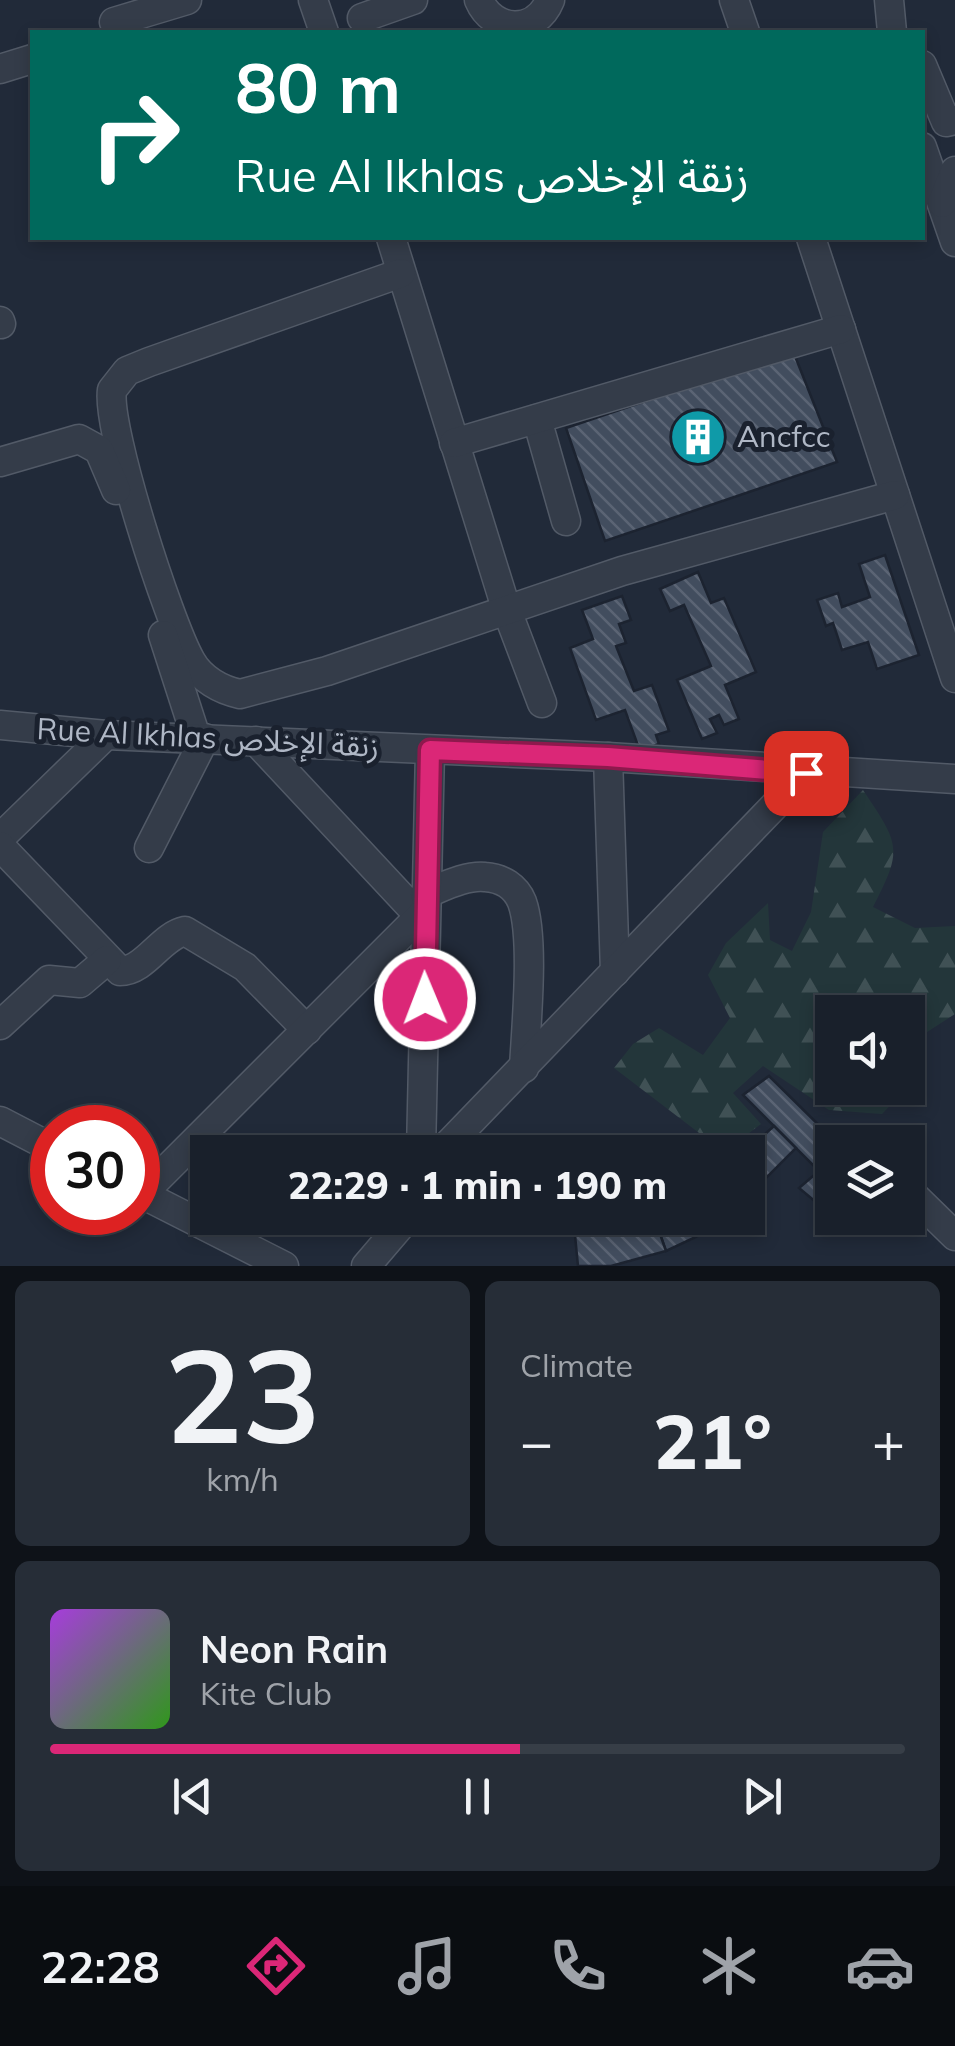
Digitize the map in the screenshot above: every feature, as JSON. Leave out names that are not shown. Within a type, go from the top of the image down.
[{"type":"street","points":[[112,18],[187,0]]},
{"type":"street","points":[[313,0],[323,30]]},
{"type":"street","points":[[362,18],[413,0]]},
{"type":"street","points":[[479,0],[494,20],[512,26],[532,22],[550,0]]},
{"type":"street","points":[[734,0],[744,30]]},
{"type":"street","points":[[0,69],[30,61]]},
{"type":"street","points":[[925,72],[946,122],[955,120]]},
{"type":"street","points":[[925,155],[955,242]]},
{"type":"street","points":[[942,203],[955,171]]},
{"type":"street","points":[[392,240],[506,608],[542,703]]},
{"type":"street","points":[[813,240],[955,678]]},
{"type":"street","points":[[401,273],[127,371],[112,390],[110,404],[131,488],[192,662],[225,691],[240,694],[327,670],[656,561],[896,495]]},
{"type":"street","points":[[454,443],[841,328]]},
{"type":"street","points":[[537,419],[566,521]]},
{"type":"street","points":[[0,462],[79,439],[100,450],[200,738],[149,848]]},
{"type":"street","name":"Rue Al Ikhlas زنقة الإخلاص","points":[[0,725],[106,734],[608,757],[806,773],[955,779]]},
{"type":"street","points":[[0,838],[106,734]]},
{"type":"street","points":[[256,741],[423,910]]},
{"type":"street","points":[[421,1135],[423,910],[430,750]]},
{"type":"street","points":[[608,757],[615,972]]},
{"type":"street","points":[[457,1135],[806,773]]},
{"type":"street","points":[[0,846],[107,960],[126,972],[185,931],[246,966],[307,1030]]},
{"type":"street","points":[[160,1173],[423,910],[488,877],[511,886],[524,906],[524,1068]]},
{"type":"street","points":[[0,1025],[49,980],[80,982],[107,960]]},
{"type":"street","points":[[0,1121],[30,1137]]},
{"type":"street","points":[[160,1203],[284,1266]]},
{"type":"street","points":[[925,1207],[955,1236]]},
{"type":"street","points":[[366,1266],[392,1235]]},
{"type":"green space","points":[[863,790],[884,823],[893,847],[889,872],[873,907],[915,928],[955,926],[955,1014],[925,1033],[925,995],[815,995],[815,1101],[763,1066],[733,1093],[761,1124],[746,1135],[702,1135],[614,1068],[633,1044],[659,1028],[703,1055],[730,1018],[708,975],[726,943],[768,903],[770,940],[792,951],[811,912],[823,832]]},
{"type":"green space","points":[[822,1105],[891,1105],[882,1114],[829,1110]]},
{"type":"building","name":"Ancfcc","points":[[793,351],[837,462],[605,541],[566,428]]},
{"type":"building","points":[[885,555],[919,655],[877,669],[868,642],[842,650],[833,623],[826,626],[817,600],[838,593],[842,607],[870,597],[859,564]]},
{"type":"building","points":[[698,572],[711,603],[724,598],[756,672],[725,685],[739,719],[724,725],[719,715],[710,719],[717,733],[702,739],[677,680],[711,666],[684,605],[670,611],[660,589]]},
{"type":"building","points":[[622,596],[631,620],[619,624],[626,643],[616,646],[634,691],[652,685],[669,731],[656,735],[659,744],[640,751],[625,710],[596,720],[570,648],[593,639],[582,610]]},
{"type":"building","points":[[769,1076],[819,1125],[815,1125],[815,1167],[743,1095]]},
{"type":"building","points":[[774,1126],[796,1148],[765,1179],[765,1135]]},
{"type":"building","points":[[815,1174],[815,1201],[799,1188]]},
{"type":"building","points":[[575,1235],[660,1235],[666,1251],[611,1266],[578,1266]]},
{"type":"building","points":[[660,1235],[700,1235],[666,1251]]},
{"type":"place","name":"Ancfcc","points":[[698,437]]},
{"type":"route","points":[[425,999],[430,750],[608,757],[806,773]]}]
